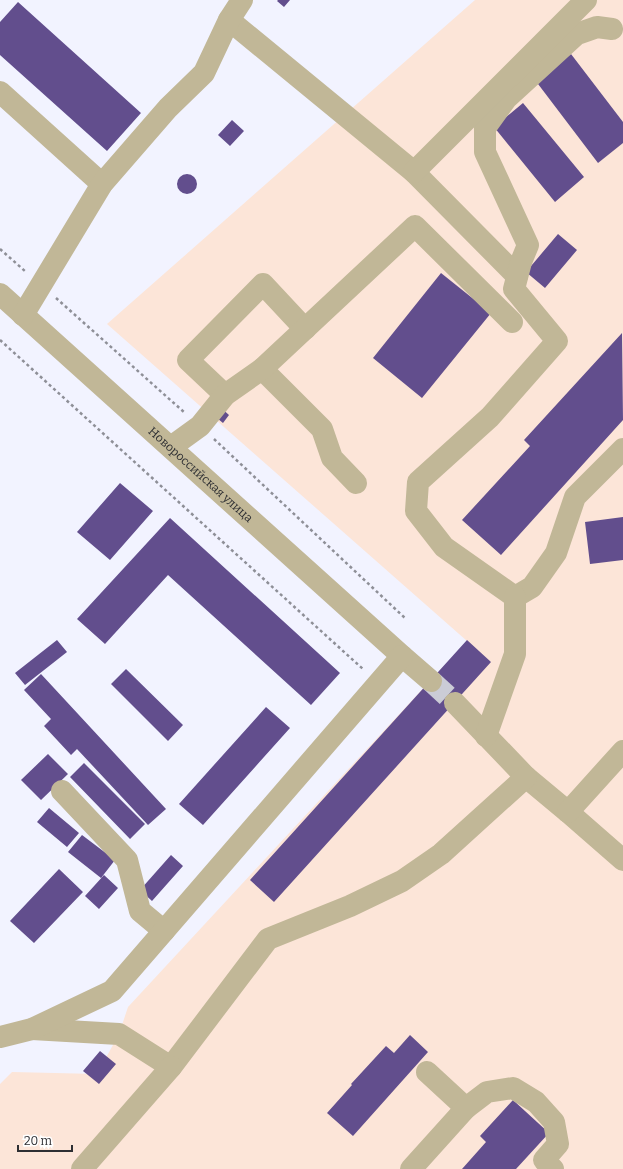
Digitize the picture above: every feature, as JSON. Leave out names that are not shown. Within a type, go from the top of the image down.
[{"type":"street","points":[[23,316],[102,184],[168,108],[204,73],[229,20],[242,0]]},
{"type":"street","points":[[414,172],[586,0]]},
{"type":"street","points":[[229,20],[414,172],[517,276]]},
{"type":"street","points":[[515,597],[444,547],[416,511],[418,482],[490,417],[557,341],[514,289],[521,262],[528,245],[485,152],[485,128],[506,99],[577,34],[597,27],[612,30]]},
{"type":"street","points":[[0,92],[102,184]]},
{"type":"street","points":[[171,447],[200,426],[224,395],[262,369],[415,226],[512,322]]},
{"type":"street","points":[[224,395],[188,360],[263,284],[305,329]]},
{"type":"street","name":"Новороссийская улица","points":[[3,302],[23,316],[171,447],[431,681]]},
{"type":"street","points":[[262,369],[322,428],[332,458],[356,483]]},
{"type":"street","points":[[515,597],[532,587],[556,553],[575,497],[623,449]]},
{"type":"street","points":[[486,736],[515,654],[515,597]]},
{"type":"street","points":[[0,1037],[32,1029],[112,991],[402,656]]},
{"type":"street","points":[[455,703],[526,778],[623,860]]},
{"type":"street","points":[[568,812],[623,751]]},
{"type":"street","points":[[82,1169],[171,1067],[268,939],[350,906],[402,881],[441,854],[526,778]]},
{"type":"street","points":[[62,791],[127,860],[140,911],[164,931]]},
{"type":"street","points":[[32,1029],[119,1034],[171,1067]]},
{"type":"street","points":[[427,1072],[466,1108]]},
{"type":"street","points":[[411,1169],[466,1108],[487,1092],[513,1088],[536,1102],[554,1122],[558,1144],[544,1160],[553,1169]]},
{"type":"path","points":[[0,340],[379,683]]},
{"type":"shaded area","points":[[475,0],[623,0],[623,1169],[0,1169],[0,1084],[12,1072],[97,1074],[119,1034],[128,1007],[467,641],[107,324]]},
{"type":"building","points":[[290,0],[284,7],[277,1]]},
{"type":"building","points":[[18,2],[141,113],[107,151],[0,55],[0,22]]},
{"type":"building","points":[[571,54],[623,122],[623,143],[598,163],[535,80]]},
{"type":"building","points":[[523,103],[584,177],[555,202],[494,127]]},
{"type":"building","points":[[232,120],[244,131],[230,146],[218,135]]},
{"type":"building","points":[[183,174],[191,174],[197,180],[197,188],[191,194],[183,194],[177,188],[177,180]]},
{"type":"building","points":[[558,234],[577,250],[545,288],[526,272]]},
{"type":"building","points":[[441,273],[491,313],[422,398],[373,358]]},
{"type":"building","points":[[622,333],[623,420],[501,555],[462,520],[530,446],[524,440]]},
{"type":"building","points":[[219,406],[229,415],[223,423],[212,414]]},
{"type":"building","points":[[120,483],[153,511],[110,560],[77,532]]},
{"type":"building","points":[[623,517],[623,560],[590,564],[585,522]]},
{"type":"building","points":[[170,518],[340,673],[311,705],[168,575],[105,644],[77,619]]},
{"type":"building","points":[[57,640],[67,652],[25,685],[15,673]]},
{"type":"building","points":[[467,640],[491,662],[274,902],[250,880]]},
{"type":"building","points":[[126,669],[183,725],[168,741],[111,684]]},
{"type":"building","points":[[41,674],[166,809],[148,825],[77,749],[71,755],[44,726],[51,719],[24,690]]},
{"type":"building","points":[[266,707],[290,728],[203,825],[179,804]]},
{"type":"building","points":[[48,754],[68,774],[41,800],[21,780]]},
{"type":"building","points":[[84,763],[145,824],[130,839],[70,777]]},
{"type":"building","points":[[49,808],[79,833],[67,847],[37,822]]},
{"type":"building","points":[[82,835],[115,860],[101,878],[68,852]]},
{"type":"building","points":[[171,855],[183,866],[152,901],[140,890]]},
{"type":"building","points":[[59,869],[83,892],[34,943],[10,921]]},
{"type":"building","points":[[104,875],[118,888],[99,909],[85,896]]},
{"type":"building","points":[[410,1035],[428,1052],[353,1136],[327,1113],[386,1046],[394,1053]]},
{"type":"building","points":[[100,1051],[116,1064],[99,1084],[83,1071]]},
{"type":"building","points":[[513,1100],[549,1133],[516,1169],[462,1169],[486,1142],[480,1136]]},
{"type":"tunnel","points":[[431,681],[455,703]]}]
